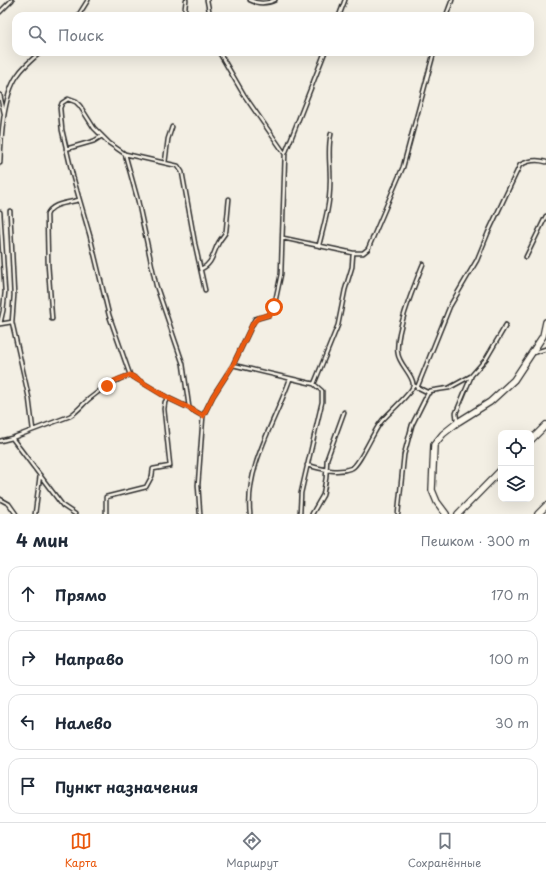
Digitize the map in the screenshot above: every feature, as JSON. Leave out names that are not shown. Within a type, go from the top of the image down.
[{"type":"street","points":[[446,514],[437,502],[432,490],[434,445],[443,434],[458,422],[490,402],[514,380],[543,336],[546,322]]},
{"type":"street","points":[[534,437],[546,425]]},
{"type":"street","points":[[458,514],[498,473]]},
{"type":"street","points":[[538,514],[546,506]]},
{"type":"lane","points":[[0,12],[12,0]]},
{"type":"lane","points":[[80,12],[88,0]]},
{"type":"lane","points":[[184,12],[186,0]]},
{"type":"lane","points":[[207,0],[209,12]]},
{"type":"lane","points":[[250,0],[256,3],[271,2],[275,0]]},
{"type":"lane","points":[[340,12],[345,0]]},
{"type":"lane","points":[[448,12],[452,0]]},
{"type":"lane","points":[[0,163],[2,127],[12,86],[23,68],[36,56]]},
{"type":"lane","points":[[221,56],[244,95],[285,154]]},
{"type":"lane","points":[[200,514],[198,485],[203,416],[213,396],[233,365],[255,319],[271,314],[274,307],[281,274],[285,154],[323,56]]},
{"type":"lane","points":[[283,238],[353,253],[363,253],[368,249],[403,167],[433,56]]},
{"type":"lane","points":[[0,95],[4,115]]},
{"type":"lane","points":[[203,416],[168,398],[130,375],[109,315],[90,236],[66,149],[60,119],[60,108],[65,100],[68,99],[76,102],[94,128],[109,143],[125,154],[178,166],[182,172],[205,290]]},
{"type":"lane","points":[[165,163],[168,139],[172,127]]},
{"type":"lane","points":[[319,245],[326,218],[330,186],[328,157],[331,134]]},
{"type":"lane","points":[[66,149],[94,141],[102,136]]},
{"type":"lane","points":[[125,154],[138,201],[156,285],[183,364],[189,408]]},
{"type":"lane","points":[[418,388],[450,306],[477,260],[493,221],[520,165],[529,161],[539,160],[546,162]]},
{"type":"lane","points":[[201,269],[206,267],[210,262],[219,240],[225,235],[229,199]]},
{"type":"lane","points":[[52,318],[48,264],[47,215],[52,207],[79,200]]},
{"type":"lane","points":[[10,211],[14,295],[12,322],[28,392],[33,430]]},
{"type":"lane","points":[[0,212],[5,292],[0,324],[12,322]]},
{"type":"lane","points":[[526,257],[546,216]]},
{"type":"lane","points":[[314,384],[338,325],[345,290],[352,267],[353,253]]},
{"type":"lane","points":[[307,465],[337,471],[352,468],[358,464],[380,423],[411,390],[413,385],[412,380],[398,355],[398,339],[407,308],[423,264]]},
{"type":"lane","points":[[458,422],[456,413],[471,376],[486,359],[506,325]]},
{"type":"lane","points":[[532,353],[546,349]]},
{"type":"lane","points":[[233,365],[314,384],[322,392],[323,396],[301,493],[300,514]]},
{"type":"lane","points":[[0,441],[12,438],[70,416],[77,412],[88,400],[111,384],[130,375]]},
{"type":"lane","points":[[398,514],[404,455],[412,425],[429,391],[449,388],[471,376]]},
{"type":"lane","points":[[250,514],[250,490],[261,448],[290,379]]},
{"type":"lane","points":[[413,385],[428,393]]},
{"type":"lane","points":[[106,514],[106,497],[146,487],[152,476],[153,469],[170,466],[164,408],[165,402],[168,398]]},
{"type":"lane","points":[[312,514],[323,495],[327,460],[344,412]]},
{"type":"lane","points":[[12,438],[63,506],[75,514]]},
{"type":"lane","points":[[35,514],[40,475]]},
{"type":"lane","points":[[0,499],[9,504],[16,514]]},
{"type":"route","points":[[107,386],[114,381],[130,375],[178,404],[203,416],[213,396],[233,365],[255,319],[271,314],[274,307]]}]
